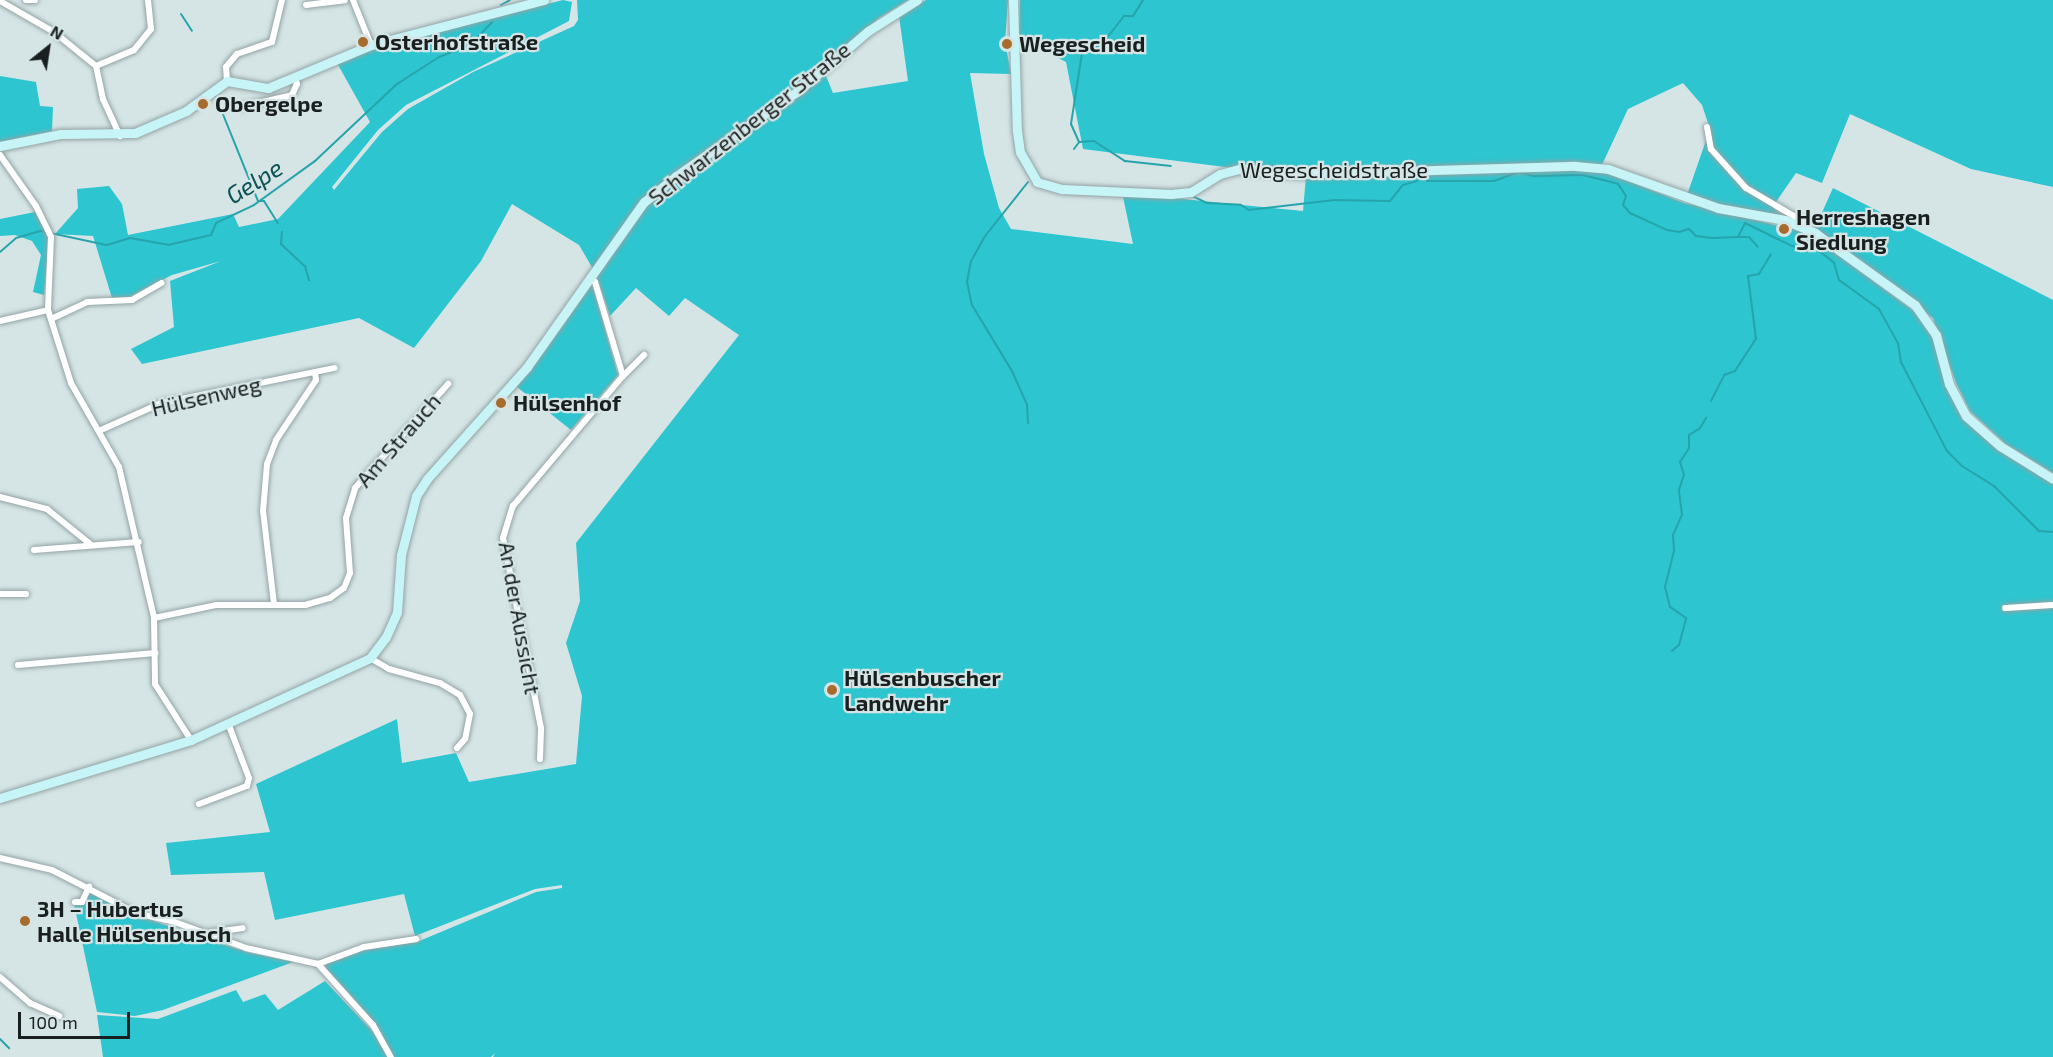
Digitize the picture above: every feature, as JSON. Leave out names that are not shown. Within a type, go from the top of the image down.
[{"type":"main road","points":[[0,146],[60,134],[120,136],[167,122],[227,81],[268,88],[371,45],[544,0]]},
{"type":"main road","name":"Schwarzenberger Straße","points":[[0,798],[191,740],[370,658],[386,637],[397,612],[401,555],[416,496],[427,478],[527,367],[644,202],[676,176],[798,91],[875,26],[917,0]]},
{"type":"main road","name":"Wegescheidstraße","points":[[1014,0],[1020,152],[1028,172],[1047,186],[1171,194],[1191,192],[1220,174],[1239,169],[1300,174],[1550,165],[1608,169],[1685,199],[1807,229]]},
{"type":"main road","points":[[1807,229],[1915,305],[1936,335],[1949,384],[1966,416],[2000,446],[2053,479]]},
{"type":"street","points":[[26,0],[35,0]]},
{"type":"street","points":[[96,66],[134,50],[151,30],[148,0]]},
{"type":"street","points":[[227,81],[226,67],[237,54],[272,42],[282,0]]},
{"type":"street","points":[[306,5],[345,0]]},
{"type":"street","points":[[353,0],[371,45]]},
{"type":"street","points":[[0,1],[54,32],[96,66],[103,99],[120,136]]},
{"type":"street","points":[[242,107],[292,95],[297,84],[295,77]]},
{"type":"street","points":[[1707,127],[1711,149],[1746,188],[1804,222],[1807,229]]},
{"type":"street","points":[[0,155],[51,237],[48,310],[71,383],[100,430],[119,467],[139,542],[154,618],[155,684],[191,740]]},
{"type":"street","points":[[590,277],[595,282],[623,376]]},
{"type":"street","points":[[51,319],[87,302],[132,300],[161,283]]},
{"type":"street","points":[[0,321],[48,310]]},
{"type":"street","name":"An der Aussicht","points":[[540,759],[541,728],[504,557],[506,522],[513,506],[644,354]]},
{"type":"street","name":"Hülsenweg","points":[[100,430],[161,403],[334,368]]},
{"type":"street","name":"Hülsenweg","points":[[274,604],[263,511],[267,464],[282,431],[316,380],[315,372]]},
{"type":"street","name":"Am Strauch","points":[[154,618],[216,605],[305,605],[330,598],[344,588],[350,573],[346,518],[355,488],[448,384]]},
{"type":"street","points":[[0,497],[48,509],[90,544]]},
{"type":"street","points":[[34,550],[139,542]]},
{"type":"street","points":[[0,594],[26,594]]},
{"type":"street","points":[[2006,608],[2053,604]]},
{"type":"street","points":[[18,665],[155,653]]},
{"type":"street","points":[[370,658],[389,669],[440,683],[460,695],[470,714],[465,740],[458,748]]},
{"type":"street","points":[[199,804],[247,786],[249,778],[228,723]]},
{"type":"street","points":[[0,858],[42,867],[89,887],[136,913],[208,933],[246,948],[318,964],[364,947],[416,939]]},
{"type":"street","points":[[75,902],[82,902],[89,887]]},
{"type":"street","points":[[208,933],[243,928]]},
{"type":"street","points":[[318,964],[373,1025],[391,1057]]},
{"type":"street","points":[[0,977],[30,1003],[59,1016]]},
{"type":"shaded area","points":[[563,0],[572,2],[569,21],[406,105],[378,130],[332,187],[334,190],[382,132],[408,109],[473,72],[574,26],[578,20],[577,0],[908,0],[879,18],[822,66],[833,93],[908,81],[899,16],[926,0],[1008,0],[1005,42],[1011,74],[970,73],[984,154],[999,208],[1011,229],[1133,244],[1123,197],[1173,198],[1303,211],[1306,176],[1552,168],[1600,170],[1684,203],[1808,233],[1919,315],[1935,343],[1946,386],[1961,417],[1999,451],[2053,483],[2053,1057],[493,1057],[495,1053],[491,1057],[392,1057],[380,1031],[330,978],[325,963],[367,949],[417,942],[536,892],[562,888],[562,885],[535,889],[415,936],[404,894],[275,920],[264,872],[171,875],[166,843],[270,832],[256,784],[397,719],[402,763],[456,753],[469,782],[576,764],[582,696],[566,643],[580,601],[576,543],[739,335],[685,298],[669,316],[636,288],[610,316],[596,274],[579,245],[512,204],[481,261],[414,348],[359,318],[142,364],[131,349],[174,327],[170,281],[221,261],[172,275],[125,299],[112,298],[93,236],[55,234],[78,208],[77,189],[109,186],[122,204],[128,235],[233,214],[239,227],[278,219],[370,122],[337,63],[373,48]]},
{"type":"shaded area","points":[[1020,0],[2053,0],[2053,187],[1971,169],[1850,114],[1822,183],[1796,173],[1776,202],[1773,208],[1784,217],[1719,204],[1687,195],[1710,129],[1702,105],[1683,83],[1628,109],[1601,167],[1335,171],[1225,167],[1083,149],[1066,62],[1031,44],[1019,42]]},
{"type":"shaded area","points":[[0,76],[36,82],[40,106],[53,107],[52,131],[0,142]]},
{"type":"shaded area","points":[[1833,188],[2053,300],[2053,473],[2006,444],[1970,411],[1956,383],[1933,318],[1815,228]]},
{"type":"shaded area","points":[[35,212],[49,238],[44,295],[33,292],[41,255],[32,241],[15,235],[0,236],[0,219]]},
{"type":"shaded area","points":[[592,284],[618,375],[571,430],[517,387]]},
{"type":"shaded area","points":[[90,890],[135,915],[246,952],[293,962],[163,1010],[135,1016],[97,1012],[74,904],[83,903]]},
{"type":"shaded area","points":[[325,981],[375,1034],[390,1057],[103,1057],[97,1015],[158,1019],[236,990],[243,1002],[265,994],[278,1010]]},
{"type":"waterway","name":"Gelpe","points":[[501,5],[510,0]]},
{"type":"waterway","points":[[1143,0],[1133,16],[1124,16],[1104,42],[1082,53],[1071,124],[1079,142],[1094,141],[1125,161],[1171,166]]},
{"type":"waterway","points":[[181,14],[192,31]]},
{"type":"waterway","name":"Gelpe","points":[[0,252],[16,238],[41,231],[107,245],[130,238],[168,245],[211,235],[216,223],[254,205],[315,161],[397,84],[439,57],[470,45],[492,22]]},
{"type":"waterway","points":[[216,97],[258,201],[264,201],[278,223]]},
{"type":"waterway","points":[[1074,149],[1079,142]]},
{"type":"waterway","points":[[1427,181],[1494,181],[1519,172],[1533,176],[1583,175],[1618,184],[1626,196],[1623,205],[1630,213],[1667,230],[1679,232],[1689,229],[1696,236],[1712,238],[1738,237],[1745,223],[1792,246],[1808,248],[1812,245],[1834,263],[1839,280],[1879,309],[1898,343],[1901,362],[1947,451],[1962,466],[1994,486],[2039,531],[2053,532]]},
{"type":"waterway","points":[[1192,196],[1207,203],[1241,205],[1249,210],[1334,200],[1390,201],[1403,185],[1417,181]]},
{"type":"waterway","points":[[1028,182],[985,236],[971,261],[967,282],[972,305],[1012,371],[1027,404],[1028,423]]},
{"type":"waterway","points":[[282,232],[281,244],[305,266],[309,280]]},
{"type":"waterway","points":[[1738,237],[1749,237],[1758,247]]},
{"type":"waterway","points":[[1711,401],[1724,375],[1735,371],[1756,339],[1748,276],[1759,274],[1771,254]]},
{"type":"waterway","points":[[1672,651],[1679,645],[1686,618],[1670,607],[1665,587],[1674,550],[1673,535],[1682,515],[1679,490],[1684,475],[1680,462],[1689,448],[1689,435],[1700,428],[1706,418]]},
{"type":"waterway","points":[[0,1039],[9,1048]]},
{"type":"place","name":"Osterhofstraße","points":[[363,42]]},
{"type":"place","name":"Wegescheid","points":[[1007,44]]},
{"type":"place","name":"Obergelpe","points":[[203,104]]},
{"type":"place","name":"Herreshagen Siedlung","points":[[1784,229]]},
{"type":"place","name":"Hülsenhof","points":[[501,403]]},
{"type":"place","name":"Hülsenbuscher Landwehr","points":[[832,690]]},
{"type":"place","name":"3H – Hubertus Halle Hülsenbusch","points":[[25,921]]}]
